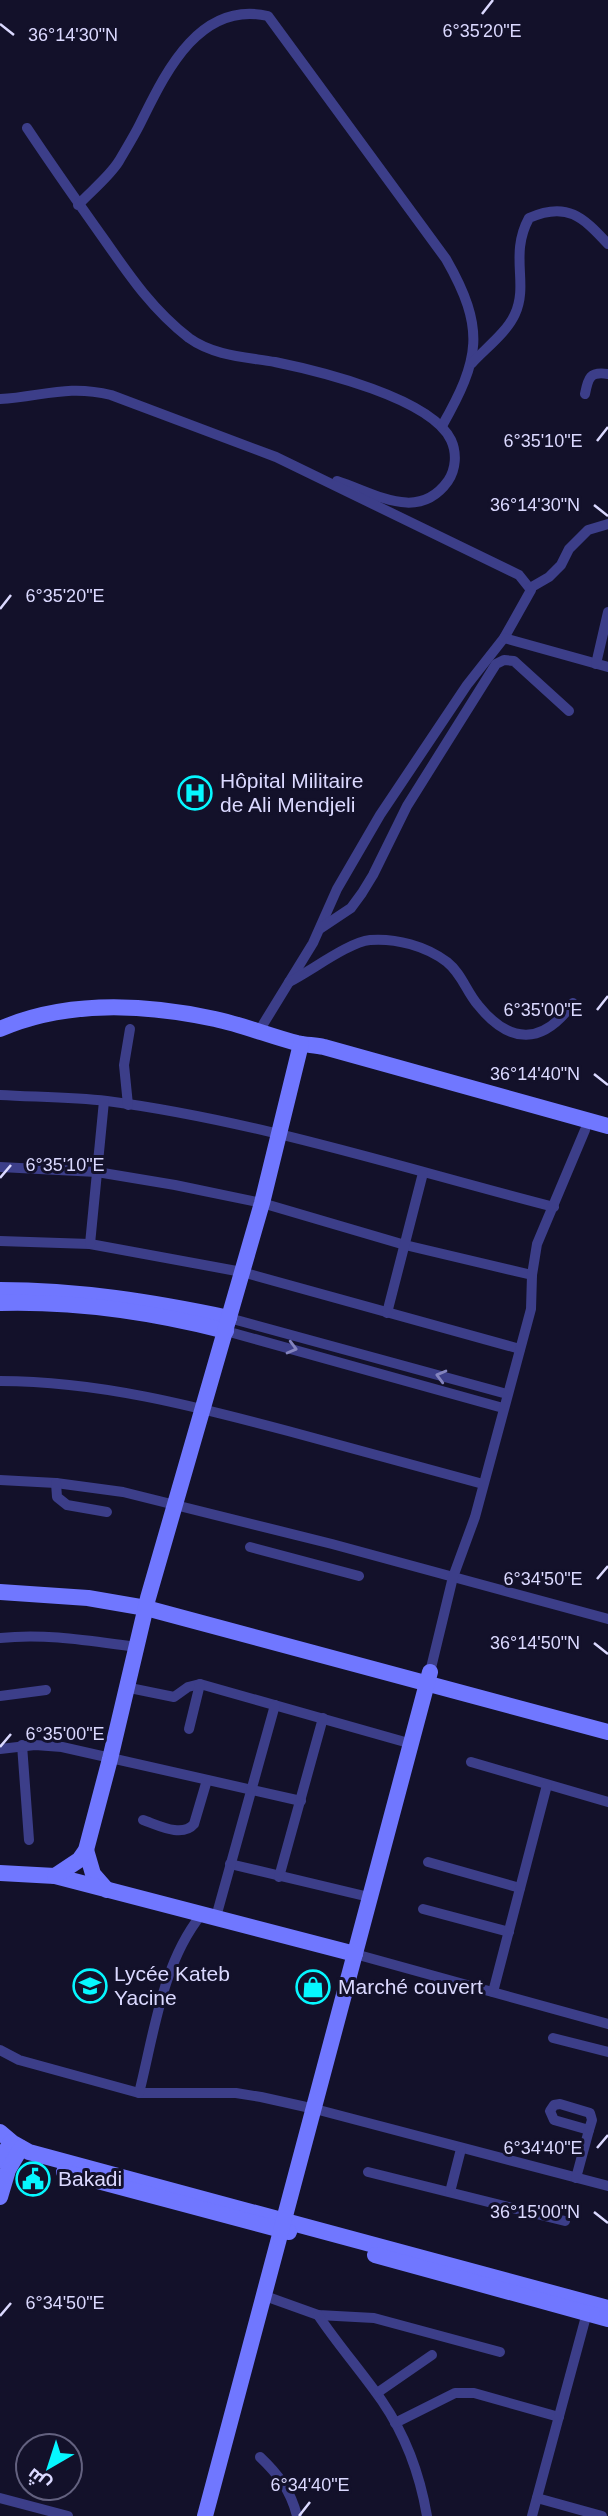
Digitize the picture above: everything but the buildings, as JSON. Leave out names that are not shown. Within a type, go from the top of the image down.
[{"type":"street","points":[[78,205],[117,165],[141,123],[176,50],[205,17],[219,8],[236,4],[253,7],[268,16],[446,259],[467,300],[475,343],[472,363],[461,392],[442,426]]},
{"type":"street","points":[[27,128],[141,293],[197,343],[216,351],[326,373],[404,402],[423,411],[442,426],[452,442],[455,459],[452,475],[440,491],[427,500],[408,503],[384,498],[308,472]]},
{"type":"street","points":[[472,363],[515,314],[521,295],[519,245],[529,218],[556,210],[574,214],[587,221],[608,244]]},
{"type":"street","points":[[586,394],[588,380],[592,374],[608,374]]},
{"type":"street","points":[[0,399],[60,390],[96,392],[241,443],[308,472],[378,509],[519,575],[530,588]]},
{"type":"street","points":[[530,588],[542,583],[555,571],[569,549],[588,530],[606,525]]},
{"type":"street","points":[[259,1031],[289,982],[337,889],[380,815],[467,685],[504,638],[526,602],[530,588]]},
{"type":"street","points":[[596,664],[608,612]]},
{"type":"street","points":[[504,638],[608,667]]},
{"type":"street","points":[[318,930],[351,908],[362,892],[407,806],[496,664],[514,660],[569,711]]},
{"type":"street","points":[[289,982],[356,943],[371,940],[414,945],[447,962],[459,973],[475,1003],[488,1017],[511,1032],[524,1036],[545,1031],[564,1016],[573,1003]]},
{"type":"street","points":[[0,1029],[49,1013],[101,1008],[143,1009],[192,1015],[301,1044],[324,1047],[608,1126]]},
{"type":"street","points":[[128,1105],[124,1065],[130,1029]]},
{"type":"street","points":[[301,1044],[319,1055],[608,1136]]},
{"type":"street","points":[[55,1876],[79,1860],[86,1850],[147,1603],[262,1203],[301,1044]]},
{"type":"street","points":[[0,1095],[104,1101],[207,1118],[279,1134],[554,1207]]},
{"type":"street","points":[[90,1244],[104,1101]]},
{"type":"street","points":[[205,2516],[412,1744],[453,1577],[475,1517],[531,1310],[532,1275],[537,1244],[585,1130]]},
{"type":"street","points":[[0,1167],[97,1172],[175,1185],[262,1203],[405,1245],[532,1275]]},
{"type":"street","points":[[387,1313],[424,1173]]},
{"type":"street","points":[[0,1241],[90,1244],[242,1272],[520,1349]]},
{"type":"street","points":[[0,1290],[87,1293],[152,1302],[503,1408]]},
{"type":"street","points":[[0,1303],[81,1305],[227,1324],[507,1394]]},
{"type":"street","points":[[0,1381],[68,1384],[136,1394],[202,1408],[483,1484]]},
{"type":"street","points":[[0,1480],[56,1483],[123,1492],[453,1577],[517,1598],[608,1619]]},
{"type":"street","points":[[56,1483],[57,1496],[64,1504],[107,1512]]},
{"type":"street","points":[[302,1560],[307,1538]]},
{"type":"street","points":[[250,1547],[359,1576]]},
{"type":"street","points":[[0,1584],[98,1590],[608,1721]]},
{"type":"street","points":[[0,1592],[147,1603]]},
{"type":"street","points":[[0,1638],[26,1635],[59,1636],[136,1647]]},
{"type":"street","points":[[429,1677],[608,1732]]},
{"type":"street","points":[[125,1687],[174,1697],[192,1685],[200,1685],[412,1744]]},
{"type":"street","points":[[188,1729],[200,1685]]},
{"type":"street","points":[[0,1696],[46,1690]]},
{"type":"street","points":[[139,2093],[165,1987],[181,1945],[208,1916],[230,1864],[275,1705]]},
{"type":"street","points":[[279,1877],[323,1718]]},
{"type":"street","points":[[22,1745],[29,1840]]},
{"type":"street","points":[[0,1749],[22,1745],[62,1747],[301,1801]]},
{"type":"street","points":[[471,1762],[608,1802]]},
{"type":"street","points":[[143,1820],[178,1830],[189,1829],[194,1824],[207,1780]]},
{"type":"street","points":[[493,1992],[547,1786]]},
{"type":"street","points":[[86,1850],[93,1874],[108,1890]]},
{"type":"street","points":[[428,1862],[520,1888]]},
{"type":"street","points":[[230,1864],[369,1897]]},
{"type":"street","points":[[0,1873],[55,1876],[355,1954],[608,2024]]},
{"type":"street","points":[[423,1909],[509,1932]]},
{"type":"street","points":[[553,2038],[608,2052]]},
{"type":"street","points":[[0,2050],[19,2060],[139,2093],[236,2093],[315,2109],[608,2186]]},
{"type":"street","points":[[576,2178],[589,2130]]},
{"type":"street","points":[[450,2192],[461,2149]]},
{"type":"street","points":[[0,2197],[10,2150],[588,2308],[608,2319]]},
{"type":"street","points":[[368,2172],[565,2221]]},
{"type":"street","points":[[265,2296],[318,2315],[374,2318],[500,2352]]},
{"type":"street","points":[[588,2308],[608,2308]]},
{"type":"street","points":[[532,2516],[588,2308]]},
{"type":"street","points":[[318,2315],[377,2393],[395,2423],[416,2471],[427,2516]]},
{"type":"street","points":[[377,2393],[432,2355]]},
{"type":"street","points":[[395,2423],[461,2392],[474,2393],[559,2417]]},
{"type":"street","points":[[260,2456],[285,2486],[297,2516]]},
{"type":"street","points":[[0,2498],[41,2513],[68,2516]]},
{"type":"street","points":[[537,2498],[602,2516]]},
{"type":"place","name":"Hôpital Militaire de Ali Mendjeli","points":[[195,793]]},
{"type":"place","name":"Lycée Kateb Yacine","points":[[90,1986]]},
{"type":"place","name":"Marché couvert","points":[[313,1987]]},
{"type":"place","name":"Bakadi","points":[[33,2179]]}]
